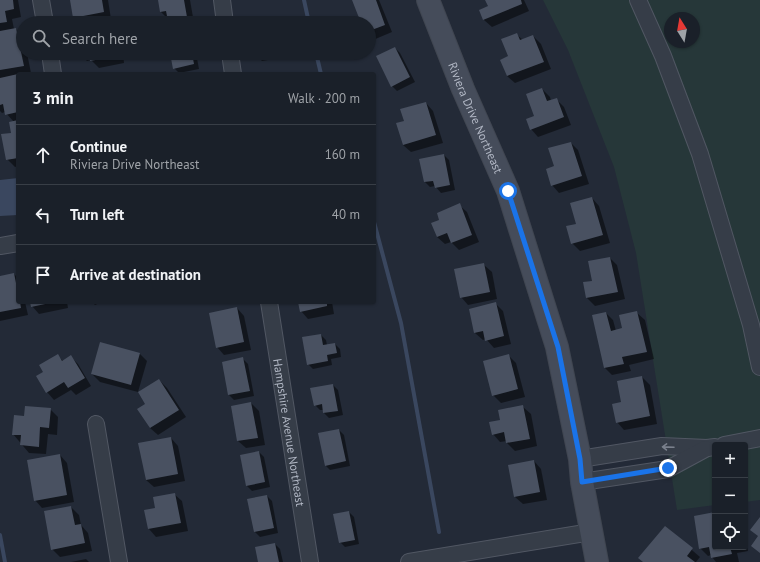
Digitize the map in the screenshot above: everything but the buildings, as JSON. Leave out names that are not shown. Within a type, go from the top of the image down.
[{"type":"street","points":[[41,0],[44,16]]},
{"type":"street","points":[[222,0],[225,16]]},
{"type":"street","name":"Riviera Drive Northeast","points":[[428,0],[463,89],[508,191],[558,347],[580,459],[582,482],[597,562]]},
{"type":"street","points":[[638,0],[663,56],[700,154],[751,325],[760,367]]},
{"type":"street","points":[[51,60],[53,72]]},
{"type":"street","points":[[231,60],[234,72]]},
{"type":"street","points":[[0,246],[16,243]]},
{"type":"street","name":"Hampshire Avenue Northeast","points":[[269,304],[310,562]]},
{"type":"street","points":[[96,424],[119,562]]},
{"type":"street","points":[[739,442],[760,438]]},
{"type":"street","points":[[580,459],[662,446],[711,447]]},
{"type":"street","points":[[582,482],[668,468],[711,447]]},
{"type":"street","points":[[409,562],[591,532]]},
{"type":"shaded area","points":[[543,0],[760,0],[760,500],[748,502],[748,442],[712,442],[712,505],[677,510],[636,253],[614,167],[568,50]]},
{"type":"water","points":[[16,178],[16,215],[0,216],[0,180]]},
{"type":"waterway","points":[[304,0],[307,16]]},
{"type":"waterway","points":[[318,60],[321,72]]},
{"type":"waterway","points":[[376,229],[401,323],[439,532]]},
{"type":"waterway","points":[[0,535],[5,562]]},
{"type":"route","points":[[508,191],[558,347],[580,459],[582,482],[668,468]]}]
